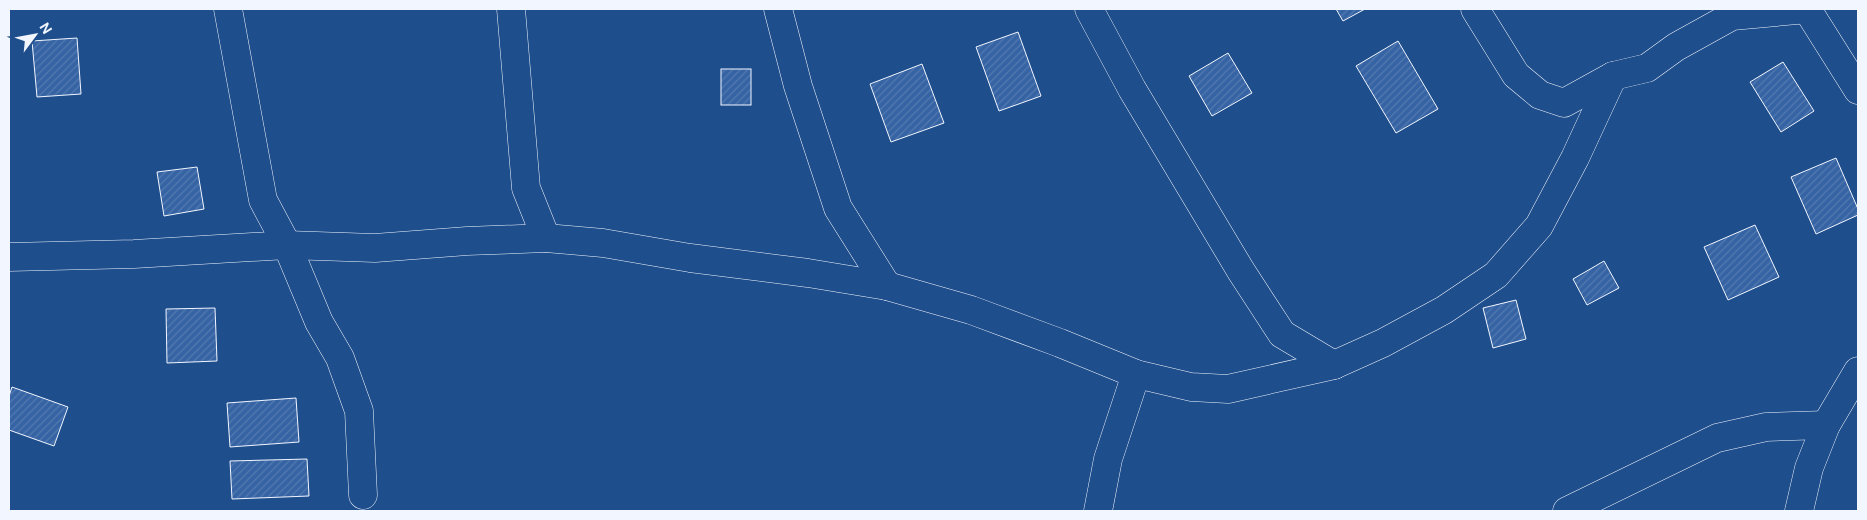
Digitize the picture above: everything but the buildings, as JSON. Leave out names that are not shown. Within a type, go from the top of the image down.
[{"type":"street","points":[[228,9],[263,200],[287,245],[319,322],[340,358],[359,411],[363,495]]},
{"type":"street","points":[[511,9],[526,188],[546,238]]},
{"type":"street","points":[[778,9],[798,86],[838,208],[887,286]]},
{"type":"street","points":[[1089,9],[1132,89],[1241,271],[1282,334],[1334,365]]},
{"type":"street","points":[[1474,9],[1516,75],[1540,95],[1564,103],[1613,76],[1647,68],[1676,47],[1732,16],[1808,9],[1858,90]]},
{"type":"street","points":[[9,257],[134,254],[287,245],[375,248],[467,241],[546,238],[603,243],[690,258],[808,273],[887,286],[971,310],[1060,342],[1136,374],[1191,387],[1228,389],[1334,365],[1383,343],[1444,310],[1496,275],[1540,226],[1575,158],[1613,76]]},
{"type":"street","points":[[1799,511],[1809,468],[1826,426],[1858,371]]},
{"type":"street","points":[[1098,511],[1108,460],[1136,374]]},
{"type":"street","points":[[1567,511],[1717,438],[1766,426],[1826,426]]}]
